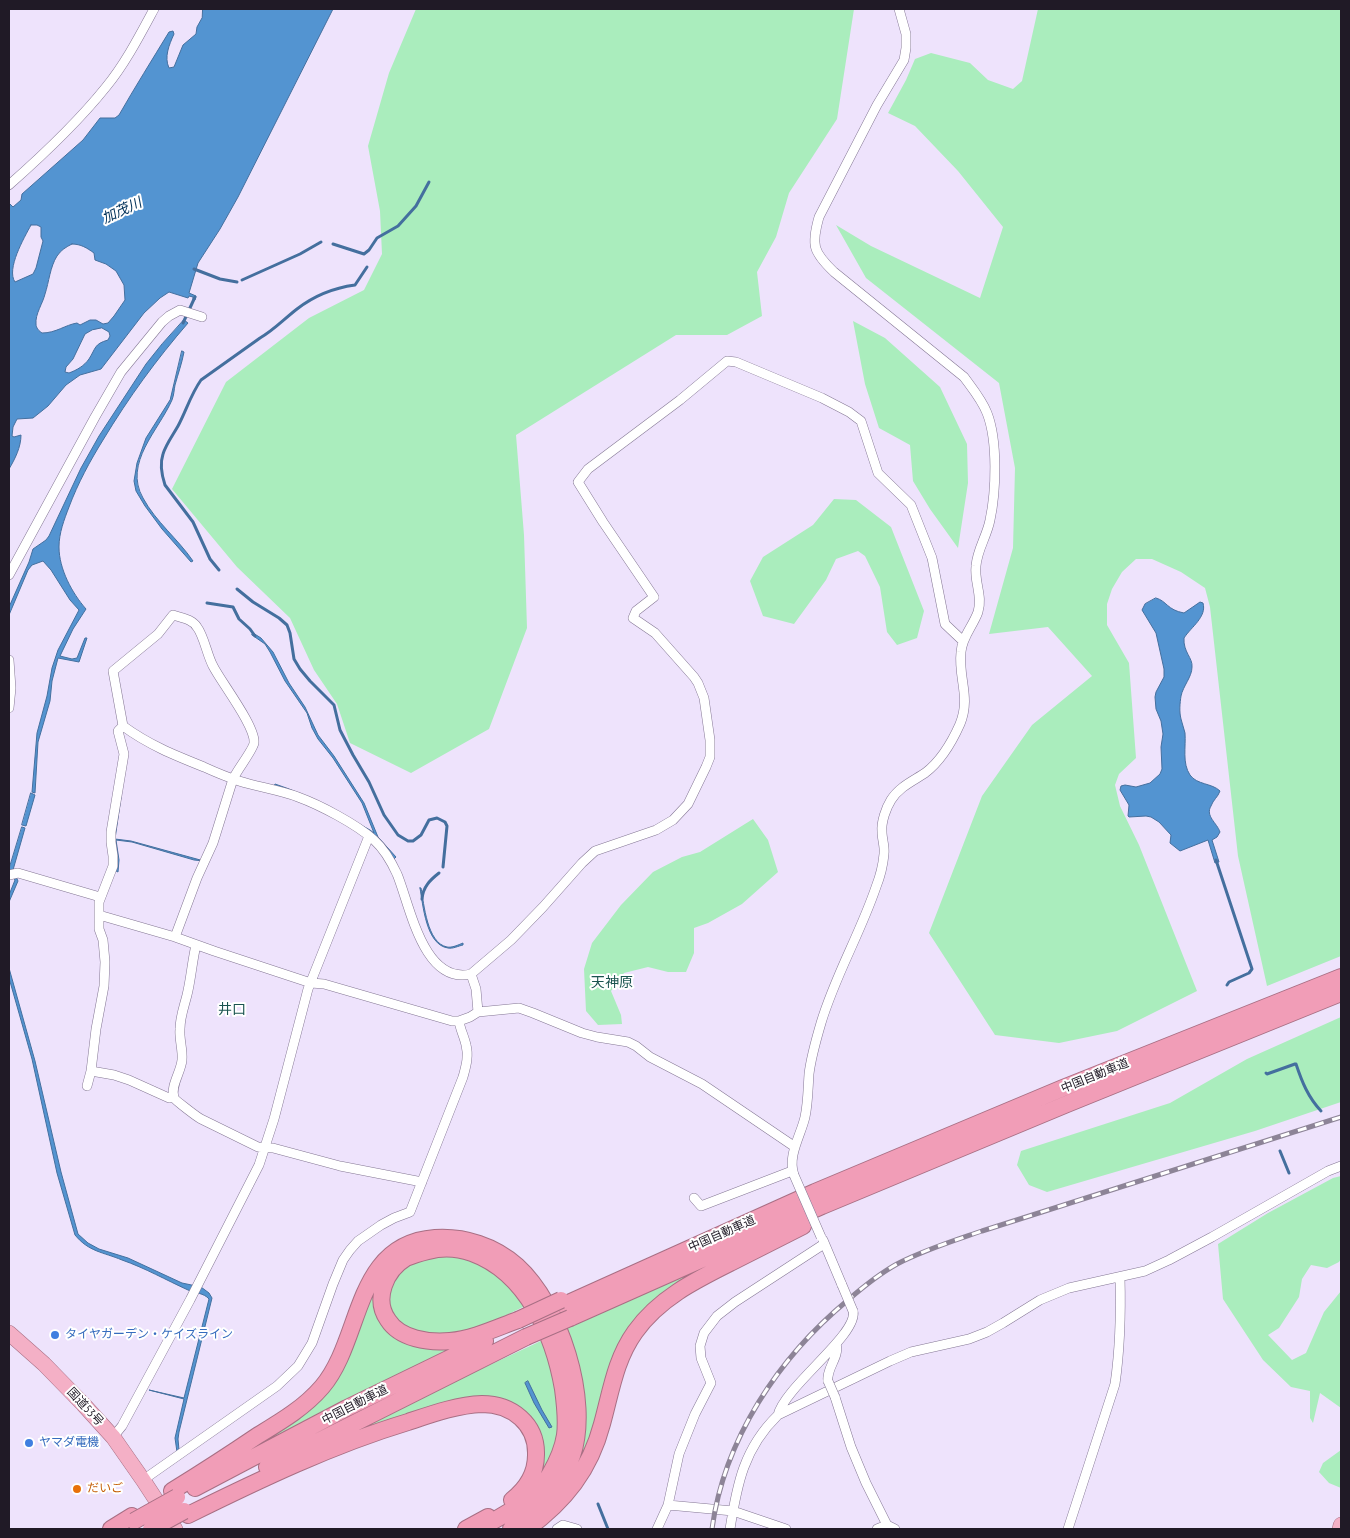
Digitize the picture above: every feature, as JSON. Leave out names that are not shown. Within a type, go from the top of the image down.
[{"type":"highway","name":"中国自動車道","points":[[151,1529],[180,1504],[355,1404],[565,1308],[703,1242],[815,1192],[1063,1088],[1341,977]]},
{"type":"highway","name":"中国自動車道","points":[[565,1308],[822,1206],[1341,993]]},
{"type":"highway","points":[[510,1529],[557,1504],[578,1479],[599,1437],[621,1355],[635,1332],[664,1301],[691,1284],[920,1165]]},
{"type":"highway","points":[[162,1529],[180,1504],[322,1388],[340,1361],[365,1290],[378,1269],[387,1259],[407,1245],[419,1240],[447,1237],[476,1242],[504,1256],[532,1282],[554,1320],[568,1356],[576,1388],[578,1417],[576,1442],[562,1477],[555,1488],[526,1521],[500,1529]]},
{"type":"highway","points":[[522,1327],[451,1341],[425,1340],[394,1328],[383,1312],[382,1292],[390,1272],[407,1258],[418,1253],[445,1249],[458,1250],[484,1258],[507,1274],[527,1296],[542,1322],[555,1357],[562,1386],[566,1419],[565,1434],[556,1462],[542,1486],[526,1521]]},
{"type":"highway","name":"国道53号","points":[[9,1333],[44,1364],[113,1437],[176,1529]]},
{"type":"highway","points":[[180,1504],[290,1468],[381,1430],[458,1408],[484,1404],[507,1409],[525,1421],[533,1434],[536,1450],[534,1466],[527,1484],[519,1495],[466,1529]]},
{"type":"highway","name":"国道53号","points":[[147,1486],[167,1529]]},
{"type":"highway","name":"中国自動車道","points":[[120,1529],[133,1519],[180,1504]]},
{"type":"highway","points":[[490,1515],[526,1521]]},
{"type":"highway","points":[[474,1529],[490,1515]]},
{"type":"highway","points":[[111,1529],[133,1519]]},
{"type":"highway","points":[[479,1529],[526,1521]]},
{"type":"highway","points":[[1340,1529],[1341,1525]]},
{"type":"street","points":[[9,185],[50,146],[107,86],[154,9]]},
{"type":"street","points":[[778,1415],[780,1406],[836,1344],[852,1324],[855,1316],[793,1173],[795,1147],[806,1115],[810,1066],[821,1024],[836,980],[868,910],[883,864],[884,851],[881,829],[884,815],[891,799],[903,787],[927,772],[939,760],[950,744],[965,707],[961,651],[963,641],[978,613],[981,597],[976,567],[991,512],[994,462],[992,435],[987,413],[976,394],[964,377],[834,272],[822,261],[816,250],[814,234],[819,217],[877,105],[904,60],[906,34],[899,9]]},
{"type":"street","points":[[9,575],[121,372],[169,316],[180,310],[202,317]]},
{"type":"street","points":[[174,937],[197,878],[214,843],[233,779],[254,743],[253,733],[213,666],[197,626],[188,620],[173,615],[158,634],[113,671],[123,726],[140,739],[166,752],[233,779],[297,796],[357,826],[384,851],[391,862],[420,937],[436,964],[444,971],[463,976],[471,974],[511,940],[595,851],[656,830],[673,820],[688,804],[710,757],[710,740],[701,689],[694,677],[655,633],[632,618],[636,611],[654,597],[578,482],[588,469],[680,400],[727,361],[736,362],[822,398],[850,412],[861,422],[878,473],[911,505],[932,558],[945,624],[963,641]]},
{"type":"street","points":[[9,660],[11,688],[9,708]]},
{"type":"street","points":[[87,1086],[104,986],[105,962],[103,940],[99,929],[100,897],[113,866],[111,832],[124,754],[118,731],[123,726]]},
{"type":"street","points":[[113,1437],[122,1426],[190,1300],[259,1165],[311,983],[369,836]]},
{"type":"street","points":[[9,876],[18,873],[100,897]]},
{"type":"street","points":[[99,915],[174,937],[311,983],[324,984],[452,1020],[459,1021],[478,1012],[519,1008],[582,1033],[628,1042],[650,1057],[702,1084],[795,1147]]},
{"type":"street","points":[[196,945],[181,1015],[182,1060],[174,1088],[176,1101],[201,1119],[258,1147],[274,1148],[340,1166],[422,1182]]},
{"type":"street","points":[[471,974],[476,989],[478,1012]]},
{"type":"street","points":[[147,1486],[277,1386],[298,1366],[312,1343],[333,1284],[343,1260],[350,1250],[358,1241],[381,1225],[410,1212],[463,1077],[468,1059],[459,1021]]},
{"type":"street","points":[[91,1071],[129,1080],[169,1098],[174,1097]]},
{"type":"street","points":[[730,1529],[739,1482],[746,1462],[765,1428],[778,1415],[911,1352],[969,1339],[987,1332],[1040,1300],[1069,1288],[1145,1271],[1169,1260],[1328,1171],[1341,1166]]},
{"type":"street","points":[[694,1198],[700,1206],[793,1173]]},
{"type":"street","points":[[656,1529],[668,1505],[679,1454],[695,1414],[711,1383],[701,1358],[700,1346],[704,1333],[717,1316],[735,1302],[823,1241]]},
{"type":"street","points":[[1068,1529],[1115,1384],[1120,1277]]},
{"type":"street","points":[[836,1344],[837,1353],[827,1376],[828,1381],[851,1447],[891,1527],[877,1529]]},
{"type":"street","points":[[668,1505],[733,1511],[786,1529]]},
{"type":"street","points":[[557,1529],[563,1525],[577,1529]]},
{"type":"green space","points":[[416,9],[854,9],[837,119],[789,193],[776,237],[757,272],[762,316],[727,335],[676,335],[516,435],[524,535],[527,628],[489,729],[411,773],[350,743],[337,704],[314,670],[290,618],[237,567],[172,489],[226,382],[309,318],[364,290],[382,254],[380,211],[368,146],[389,73]]},
{"type":"green space","points":[[1038,9],[1341,9],[1341,956],[1267,986],[1238,856],[1210,607],[1205,588],[1181,572],[1152,559],[1136,559],[1122,572],[1112,589],[1107,604],[1107,625],[1129,663],[1136,758],[1119,774],[1115,785],[1120,806],[1139,845],[1197,991],[1117,1031],[1059,1043],[995,1035],[929,933],[982,796],[1032,725],[1092,676],[1048,627],[989,634],[1013,548],[1015,468],[999,383],[866,278],[836,225],[871,246],[980,298],[1003,227],[958,171],[915,126],[888,113],[915,59],[931,53],[970,63],[988,80],[1013,89],[1022,81]]},
{"type":"green space","points":[[853,321],[885,338],[940,387],[967,444],[968,483],[958,548],[913,481],[910,445],[879,428],[865,384]]},
{"type":"green space","points":[[834,499],[856,500],[891,527],[924,611],[917,638],[897,645],[887,632],[880,587],[865,556],[858,551],[836,559],[826,580],[794,624],[763,616],[750,581],[763,557],[813,525]]},
{"type":"green space","points":[[753,819],[768,840],[778,872],[742,904],[708,923],[694,928],[694,953],[686,972],[668,972],[648,967],[624,973],[611,991],[621,1015],[622,1024],[598,1025],[586,1011],[584,969],[592,943],[621,905],[653,872],[682,857],[700,852]]},
{"type":"green space","points":[[1341,1017],[1341,1102],[1255,1131],[1047,1192],[1029,1185],[1017,1165],[1021,1151],[1170,1103],[1247,1059]]},
{"type":"green space","points":[[1341,1176],[1341,1259],[1327,1268],[1311,1265],[1302,1279],[1299,1297],[1279,1328],[1268,1335],[1292,1360],[1306,1353],[1324,1312],[1341,1291],[1341,1408],[1320,1393],[1313,1423],[1310,1418],[1310,1391],[1291,1387],[1263,1360],[1223,1299],[1218,1244],[1268,1213],[1333,1178]]},
{"type":"green space","points":[[442,1255],[462,1257],[490,1269],[512,1290],[525,1306],[477,1327],[447,1336],[433,1336],[410,1329],[397,1320],[391,1309],[390,1303],[394,1280],[402,1269],[409,1264]]},
{"type":"green space","points":[[720,1263],[647,1310],[585,1461],[564,1482],[564,1330],[689,1274]]},
{"type":"green space","points":[[379,1275],[382,1323],[453,1347],[253,1447],[305,1410]]},
{"type":"green space","points":[[543,1340],[555,1384],[559,1431],[549,1461],[535,1483],[542,1443],[499,1402],[307,1455],[464,1377]]},
{"type":"green space","points":[[1341,1450],[1341,1488],[1329,1483],[1319,1472],[1323,1463]]},
{"type":"water","name":"加茂川","points":[[203,9],[333,9],[238,197],[198,263],[189,293],[196,296],[195,300],[193,300],[193,297],[189,296],[188,298],[169,292],[160,298],[144,313],[101,369],[80,375],[66,385],[48,406],[33,418],[17,419],[13,427],[12,436],[21,435],[21,439],[9,469],[9,203],[13,207],[21,200],[22,194],[83,140],[100,118],[115,118],[119,115],[169,32],[173,31],[174,34],[167,60],[169,68],[174,67],[183,45],[196,34],[197,27],[202,18]],"holes":[[[31,225],[41,227],[43,241],[36,268],[33,274],[15,282],[13,276],[14,262],[20,245]],[[72,244],[86,248],[94,253],[95,260],[106,264],[116,271],[124,285],[125,300],[108,323],[103,324],[96,320],[90,320],[80,325],[77,323],[52,332],[42,333],[36,325],[38,312],[55,260],[64,249]],[[102,328],[109,332],[110,336],[108,340],[94,349],[83,366],[69,373],[65,372],[85,334]]]},
{"type":"water","points":[[184,320],[188,323],[143,379],[98,448],[80,481],[64,522],[59,542],[61,564],[71,588],[86,609],[73,629],[60,656],[72,659],[77,658],[85,638],[87,638],[79,662],[58,658],[52,681],[50,701],[38,742],[35,793],[32,792],[37,733],[52,668],[58,650],[79,610],[43,561],[32,565],[28,570],[9,615],[9,607],[33,549],[49,536],[81,468],[99,436],[146,364]]},
{"type":"water","points":[[182,351],[184,352],[172,400],[145,447],[137,472],[138,485],[148,507],[187,553],[193,561],[191,562],[145,506],[136,491],[134,481],[137,463],[146,438],[170,400]]},
{"type":"water","points":[[1156,598],[1174,610],[1184,613],[1200,602],[1203,603],[1204,608],[1201,617],[1184,638],[1192,667],[1191,674],[1181,696],[1180,710],[1185,733],[1185,760],[1190,775],[1197,781],[1217,788],[1220,791],[1209,813],[1220,832],[1212,840],[1219,862],[1215,863],[1208,840],[1180,851],[1170,843],[1171,835],[1159,822],[1146,816],[1129,817],[1129,805],[1120,790],[1121,786],[1125,785],[1136,787],[1150,783],[1160,774],[1162,769],[1161,747],[1163,734],[1161,721],[1156,709],[1155,697],[1164,677],[1164,669],[1156,633],[1142,610],[1145,604]]},
{"type":"water","points":[[253,633],[261,638],[273,652],[289,683],[305,707],[318,735],[364,803],[378,837],[396,857],[394,859],[371,833],[274,786],[275,784],[288,788],[312,799],[374,833],[362,803],[333,758],[318,739],[307,713],[285,681],[265,644],[252,635]]},
{"type":"water","points":[[31,793],[35,795],[26,826],[22,825]]},
{"type":"water","points":[[121,797],[115,839],[131,841],[204,861],[194,860],[132,842],[116,840],[119,860],[118,872],[116,871],[117,863],[113,839]]},
{"type":"water","points":[[22,827],[25,828],[13,870],[18,881],[9,902],[9,895],[15,880],[9,869]]},
{"type":"water","points":[[420,888],[425,913],[435,938],[440,944],[447,947],[463,943],[463,945],[454,948],[448,948],[441,945],[435,940],[430,932],[424,914]]},
{"type":"water","points":[[9,968],[35,1061],[61,1172],[78,1234],[88,1243],[99,1249],[128,1258],[182,1283],[201,1287],[212,1298],[179,1432],[179,1450],[177,1452],[175,1438],[184,1399],[149,1390],[184,1398],[209,1299],[205,1295],[188,1290],[139,1267],[97,1251],[80,1241],[75,1235],[57,1173],[32,1059],[9,978]]},
{"type":"water","points":[[528,1381],[552,1427],[549,1428],[534,1403],[525,1383]]},
{"type":"waterway","points":[[333,244],[364,254],[377,238],[398,226],[416,206],[429,182]]},
{"type":"waterway","points":[[242,280],[300,254],[321,242]]},
{"type":"waterway","points":[[219,570],[210,559],[193,522],[165,485],[162,474],[162,458],[166,447],[201,380],[270,332],[297,309],[317,296],[332,290],[355,285],[367,267]]},
{"type":"waterway","points":[[194,269],[220,279],[237,282]]},
{"type":"waterway","points":[[183,323],[195,297]]},
{"type":"waterway","points":[[237,589],[287,625],[294,659],[310,681],[334,705],[340,730],[369,782],[384,815],[398,835],[408,841],[413,841],[421,835],[429,820],[437,818],[445,822],[447,826],[443,867]]},
{"type":"waterway","points":[[207,603],[233,607],[239,619],[255,636]]},
{"type":"waterway","points":[[1216,860],[1252,969],[1249,973],[1229,982],[1227,985]]},
{"type":"waterway","points":[[422,899],[428,884],[439,873]]},
{"type":"waterway","points":[[1266,1073],[1296,1064],[1306,1089],[1321,1111]]},
{"type":"waterway","points":[[1280,1151],[1289,1173]]},
{"type":"waterway","points":[[598,1504],[608,1529]]},
{"type":"railway","points":[[712,1529],[718,1496],[729,1463],[742,1432],[759,1402],[799,1347],[859,1290],[884,1272],[918,1254],[982,1231],[1341,1117]]},
{"type":"place","name":"タイヤガーデン・ケイズライン","points":[[55,1335]]},
{"type":"place","name":"ヤマダ電機","points":[[29,1443]]},
{"type":"place","name":"だいご","points":[[77,1489]]},
{"type":"district","name":"天神原","points":[[612,983]]},
{"type":"district","name":"井口","points":[[232,1010]]}]
